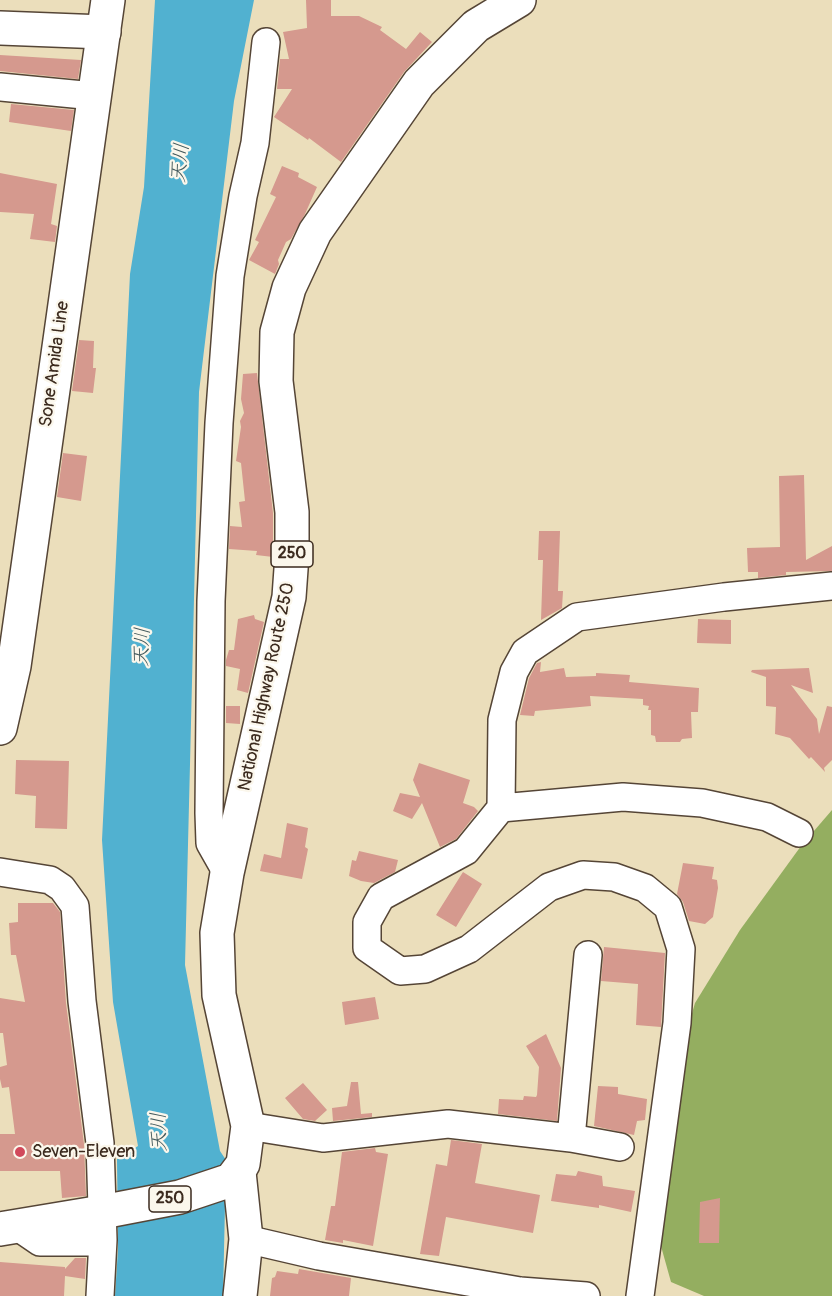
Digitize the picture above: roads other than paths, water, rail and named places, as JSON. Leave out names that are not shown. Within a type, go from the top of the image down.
[{"type":"main road","name":"Sone Amida Line","points":[[0,728],[14,666],[108,0]]},
{"type":"main road","name":"National Highway Route 250","points":[[235,1176],[246,1154],[248,1126],[219,996],[217,933],[227,873],[289,597],[292,512],[276,381],[277,332],[289,288],[315,232],[419,83],[476,26],[519,0]]},
{"type":"main road","points":[[0,28],[104,32]]},
{"type":"main road","points":[[235,1176],[246,1239],[240,1296]]},
{"type":"main road","name":"250","points":[[9,1228],[104,1222],[235,1176]]},
{"type":"street","points":[[227,873],[210,843],[210,685],[215,506],[230,276],[243,196],[255,143],[266,42]]},
{"type":"street","points":[[0,87],[94,96]]},
{"type":"street","points":[[640,1296],[655,1153],[677,1023],[681,949],[668,907],[645,888],[614,877],[583,875],[549,887],[469,949],[425,969],[400,971],[367,948],[367,922],[381,897],[466,851],[501,808],[502,720],[514,672],[525,652],[577,617],[724,597],[832,586]]},
{"type":"street","points":[[501,808],[623,797],[702,803],[767,817],[799,832]]},
{"type":"street","points":[[0,872],[50,880],[62,888],[75,906],[81,1001],[100,1143],[104,1222],[100,1296]]},
{"type":"street","points":[[571,1138],[588,955]]},
{"type":"street","points":[[248,1126],[323,1138],[448,1124],[571,1138],[620,1147]]},
{"type":"street","points":[[246,1239],[319,1256],[512,1293],[586,1296]]},
{"type":"water","name":"天川","points":[[155,0],[254,0],[234,101],[199,392],[185,965],[220,1151],[226,1160],[223,1296],[115,1296],[118,1249],[117,1159],[138,1146],[113,1002],[102,840],[130,274],[144,187]]},
{"type":"place","name":"Seven-Eleven","points":[[20,1152]]}]
